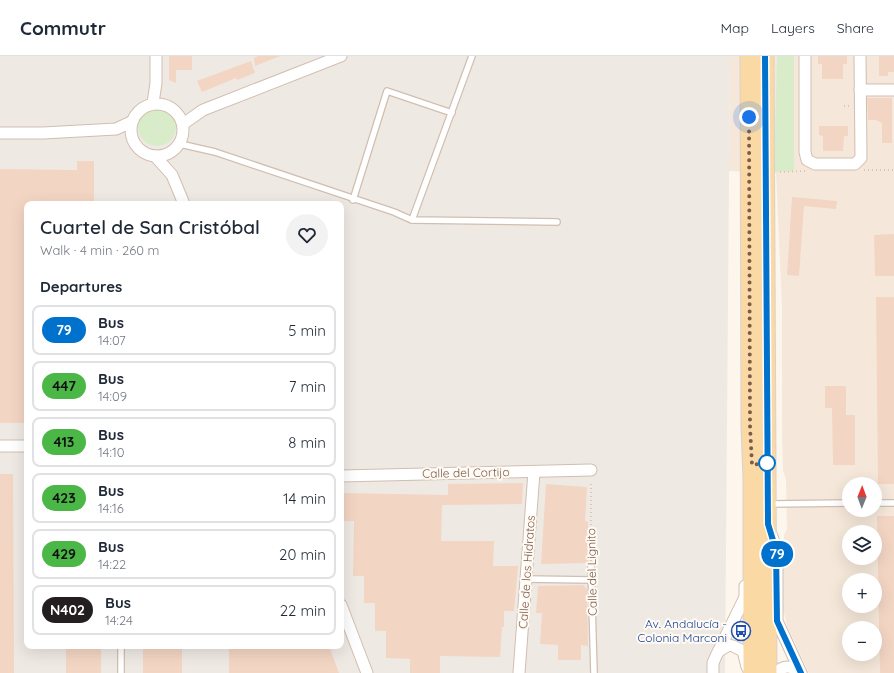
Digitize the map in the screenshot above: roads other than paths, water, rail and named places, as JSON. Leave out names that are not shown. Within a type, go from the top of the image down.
[{"type":"main road","points":[[749,56],[752,673]]},
{"type":"main road","points":[[765,56],[768,673]]},
{"type":"street","points":[[153,103],[156,83],[156,56]]},
{"type":"street","points":[[183,124],[203,110],[341,56]]},
{"type":"street","points":[[805,56],[805,152],[807,160],[815,164],[855,164],[861,158],[860,56]]},
{"type":"street","points":[[156,83],[167,105]]},
{"type":"street","points":[[860,90],[894,90]]},
{"type":"street","points":[[131,138],[131,122],[136,113],[143,106],[153,103],[167,105],[178,112],[184,131],[177,147],[172,175]]},
{"type":"street","points":[[178,112],[203,110]]},
{"type":"street","points":[[0,133],[42,133],[116,129],[131,122]]},
{"type":"street","points":[[116,129],[131,138],[137,147],[145,154],[155,156],[166,155],[177,147]]},
{"type":"street","points":[[155,156],[172,175],[183,201]]},
{"type":"street","points":[[713,673],[713,663],[745,597],[745,448],[750,426]]},
{"type":"street","points":[[0,446],[24,446]]},
{"type":"street","name":"Calle del Cortijo","points":[[344,476],[591,470]]},
{"type":"street","name":"Calle de los Hidratos","points":[[519,673],[534,472]]},
{"type":"street","points":[[768,524],[776,550],[777,621],[801,673]]},
{"type":"street","points":[[344,613],[367,673]]},
{"type":"street","points":[[719,651],[728,645],[743,651],[747,673]]},
{"type":"street","points":[[776,673],[782,667],[787,666],[792,667],[801,673]]},
{"type":"lane","points":[[412,220],[472,56]]},
{"type":"lane","points":[[353,200],[387,91],[452,113]]},
{"type":"lane","points":[[177,147],[215,152],[353,200],[394,212],[412,220],[557,222]]},
{"type":"lane","points":[[767,504],[842,503]]},
{"type":"lane","points":[[882,503],[894,503]]},
{"type":"lane","name":"Calle del Lignito","points":[[591,567],[594,673]]},
{"type":"lane","points":[[526,579],[591,580]]},
{"type":"lane","points":[[121,649],[121,673]]},
{"type":"place","name":"Av. Andalucía - Colonia Marconi","points":[[741,631]]}]
